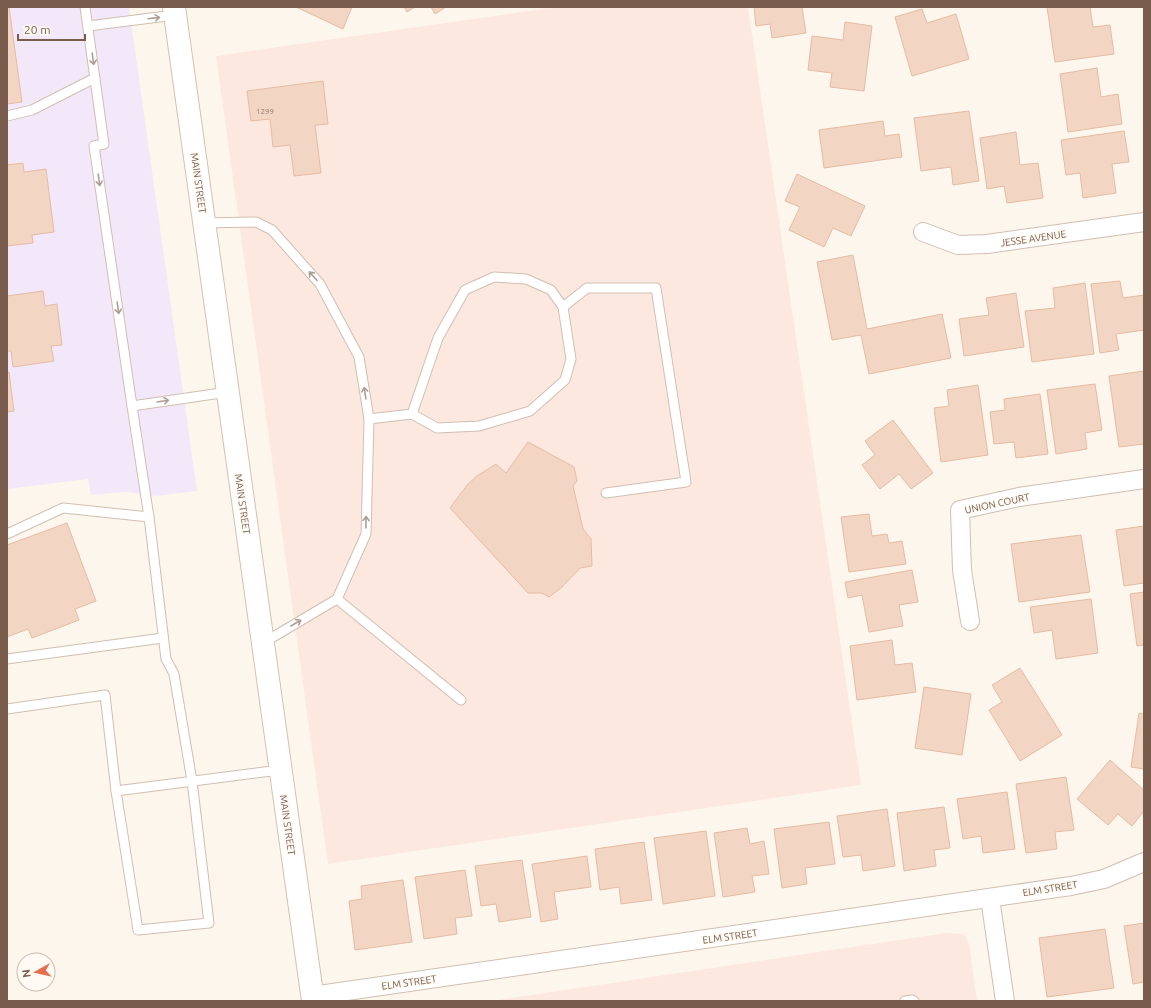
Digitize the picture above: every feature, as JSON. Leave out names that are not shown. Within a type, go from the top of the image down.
[{"type":"street","name":"MAIN STREET","points":[[174,11],[312,999]]},
{"type":"street","name":"JESSE AVENUE","points":[[923,232],[958,244],[987,244],[1144,222]]},
{"type":"street","name":"UNION COURT","points":[[970,621],[962,570],[960,510],[1019,497],[1144,479]]},
{"type":"street","name":"ELM STREET","points":[[312,999],[1071,886],[1104,879],[1144,862]]},
{"type":"street","points":[[990,898],[1005,1001]]},
{"type":"lane","points":[[7,709],[105,695],[116,790],[138,930],[210,923],[192,781],[174,674],[166,660],[149,517],[94,146],[104,144],[85,7]]},
{"type":"lane","points":[[88,26],[174,11]]},
{"type":"lane","points":[[7,116],[32,110],[95,78]]},
{"type":"lane","points":[[204,223],[256,222],[272,230],[320,284],[359,357],[369,419],[366,534],[337,599],[263,643]]},
{"type":"lane","points":[[369,419],[412,414],[437,428],[479,426],[530,412],[565,380],[571,359],[563,307],[550,290],[526,279],[494,277],[465,290],[438,338],[412,414]]},
{"type":"lane","points":[[563,307],[587,288],[656,288],[686,482],[606,493]]},
{"type":"lane","points":[[132,406],[228,392]]},
{"type":"lane","points":[[7,534],[63,508],[149,517]]},
{"type":"lane","points":[[337,599],[461,700]]},
{"type":"lane","points":[[7,659],[163,638]]},
{"type":"lane","points":[[116,790],[280,770]]},
{"type":"lane","points":[[905,1001],[914,1001]]},
{"type":"shaded area","points":[[7,7],[129,7],[197,491],[156,496],[126,492],[91,495],[88,479],[7,489]]},
{"type":"shaded area","points":[[557,7],[748,7],[861,785],[328,864],[216,56]]},
{"type":"shaded area","points":[[946,933],[964,934],[969,944],[977,1001],[491,1001]]},
{"type":"building","points":[[7,7],[9,7],[22,102],[7,104]]},
{"type":"building","points":[[296,7],[352,7],[343,29]]},
{"type":"building","points":[[404,7],[415,7],[407,12]]},
{"type":"building","points":[[431,7],[446,7],[435,14]]},
{"type":"building","points":[[754,7],[802,7],[806,33],[772,38],[770,24],[756,26]]},
{"type":"building","points":[[1047,7],[1090,7],[1093,27],[1110,25],[1114,54],[1055,62]]},
{"type":"building","points":[[922,9],[927,23],[956,14],[969,59],[912,76],[895,17]]},
{"type":"building","points":[[845,22],[872,26],[864,91],[830,87],[832,73],[808,70],[812,36],[843,40]]},
{"type":"building","points":[[1097,68],[1101,97],[1118,94],[1122,124],[1068,132],[1060,74]]},
{"type":"building","points":[[323,81],[328,124],[315,125],[321,173],[294,176],[290,145],[273,147],[270,119],[251,121],[247,91]]},
{"type":"building","points":[[969,111],[979,181],[953,185],[951,167],[921,171],[914,118]]},
{"type":"building","points":[[883,121],[885,136],[899,134],[902,157],[824,168],[819,130]]},
{"type":"building","points":[[1124,131],[1129,162],[1112,164],[1116,193],[1083,198],[1080,173],[1066,175],[1061,140]]},
{"type":"building","points":[[1016,132],[1020,165],[1038,163],[1043,198],[1007,203],[1004,186],[987,189],[980,138]]},
{"type":"building","points":[[23,163],[24,172],[46,169],[54,232],[32,235],[33,243],[7,246],[7,165]]},
{"type":"building","points":[[797,174],[865,206],[851,236],[833,228],[824,247],[789,230],[800,207],[785,201]]},
{"type":"building","points":[[853,255],[867,329],[942,314],[951,358],[869,374],[861,335],[832,340],[817,262]]},
{"type":"building","points":[[1120,281],[1123,298],[1144,295],[1144,330],[1116,334],[1119,350],[1100,353],[1091,284]]},
{"type":"building","points":[[1085,283],[1094,354],[1032,362],[1025,311],[1055,308],[1053,288]]},
{"type":"building","points":[[43,291],[45,306],[57,304],[62,345],[51,346],[54,361],[13,367],[11,351],[7,351],[7,296]]},
{"type":"building","points":[[1016,293],[1024,347],[964,356],[959,319],[989,315],[986,298]]},
{"type":"building","points":[[1144,371],[1144,444],[1119,447],[1109,376]]},
{"type":"building","points":[[9,372],[14,411],[7,412],[7,373]]},
{"type":"building","points":[[1095,384],[1102,430],[1085,433],[1087,449],[1056,454],[1047,390]]},
{"type":"building","points":[[978,385],[988,455],[941,462],[934,408],[949,406],[947,390]]},
{"type":"building","points":[[1040,394],[1048,454],[1016,458],[1014,442],[994,444],[990,412],[1005,410],[1004,399]]},
{"type":"building","points":[[893,420],[933,473],[911,489],[899,474],[880,489],[862,465],[875,455],[865,441]]},
{"type":"building","points":[[528,442],[574,467],[577,481],[573,486],[583,529],[591,539],[592,566],[580,568],[562,587],[549,597],[542,593],[528,593],[450,508],[468,484],[477,476],[496,464],[506,473]]},
{"type":"building","points":[[869,514],[872,536],[887,534],[889,543],[902,541],[906,564],[849,572],[841,517]]},
{"type":"building","points":[[67,523],[96,601],[75,609],[79,620],[32,638],[28,629],[7,637],[7,545]]},
{"type":"building","points":[[1144,526],[1144,583],[1124,586],[1116,530]]},
{"type":"building","points":[[1081,535],[1090,592],[1019,602],[1011,544]]},
{"type":"building","points":[[912,570],[918,602],[899,605],[903,626],[869,632],[862,595],[848,598],[845,582]]},
{"type":"building","points":[[1144,592],[1144,645],[1137,646],[1130,594]]},
{"type":"building","points":[[1091,599],[1098,653],[1056,659],[1052,630],[1034,633],[1030,607]]},
{"type":"building","points":[[892,640],[895,665],[912,663],[916,692],[857,700],[850,646]]},
{"type":"building","points":[[1020,668],[1062,735],[1020,761],[989,710],[1002,702],[992,685]]},
{"type":"building","points":[[924,687],[971,694],[962,755],[915,748]]},
{"type":"building","points":[[1139,713],[1144,714],[1144,769],[1131,767]]},
{"type":"building","points":[[1110,760],[1144,790],[1144,811],[1132,826],[1118,814],[1108,825],[1077,799]]},
{"type":"building","points":[[1066,777],[1074,830],[1055,832],[1057,849],[1026,853],[1016,784]]},
{"type":"building","points":[[1007,792],[1015,849],[983,853],[981,836],[963,839],[957,799]]},
{"type":"building","points":[[944,807],[950,848],[934,850],[936,866],[904,871],[897,813]]},
{"type":"building","points":[[887,809],[895,866],[863,871],[861,855],[843,857],[837,816]]},
{"type":"building","points":[[829,822],[835,864],[805,868],[807,884],[782,888],[774,829]]},
{"type":"building","points":[[747,828],[750,844],[764,841],[769,874],[752,876],[755,892],[723,897],[714,833]]},
{"type":"building","points":[[706,831],[715,896],[663,904],[654,838]]},
{"type":"building","points":[[644,842],[652,900],[621,904],[619,887],[600,890],[595,849]]},
{"type":"building","points":[[587,856],[591,887],[554,892],[558,919],[541,922],[532,864]]},
{"type":"building","points":[[522,860],[531,917],[499,922],[496,904],[481,906],[475,866]]},
{"type":"building","points":[[465,870],[472,916],[455,918],[457,934],[424,939],[415,877]]},
{"type":"building","points":[[403,880],[412,942],[355,950],[349,901],[362,899],[361,886]]},
{"type":"building","points":[[1144,923],[1144,982],[1133,984],[1124,926]]},
{"type":"building","points":[[1105,929],[1114,988],[1047,997],[1039,938]]}]
